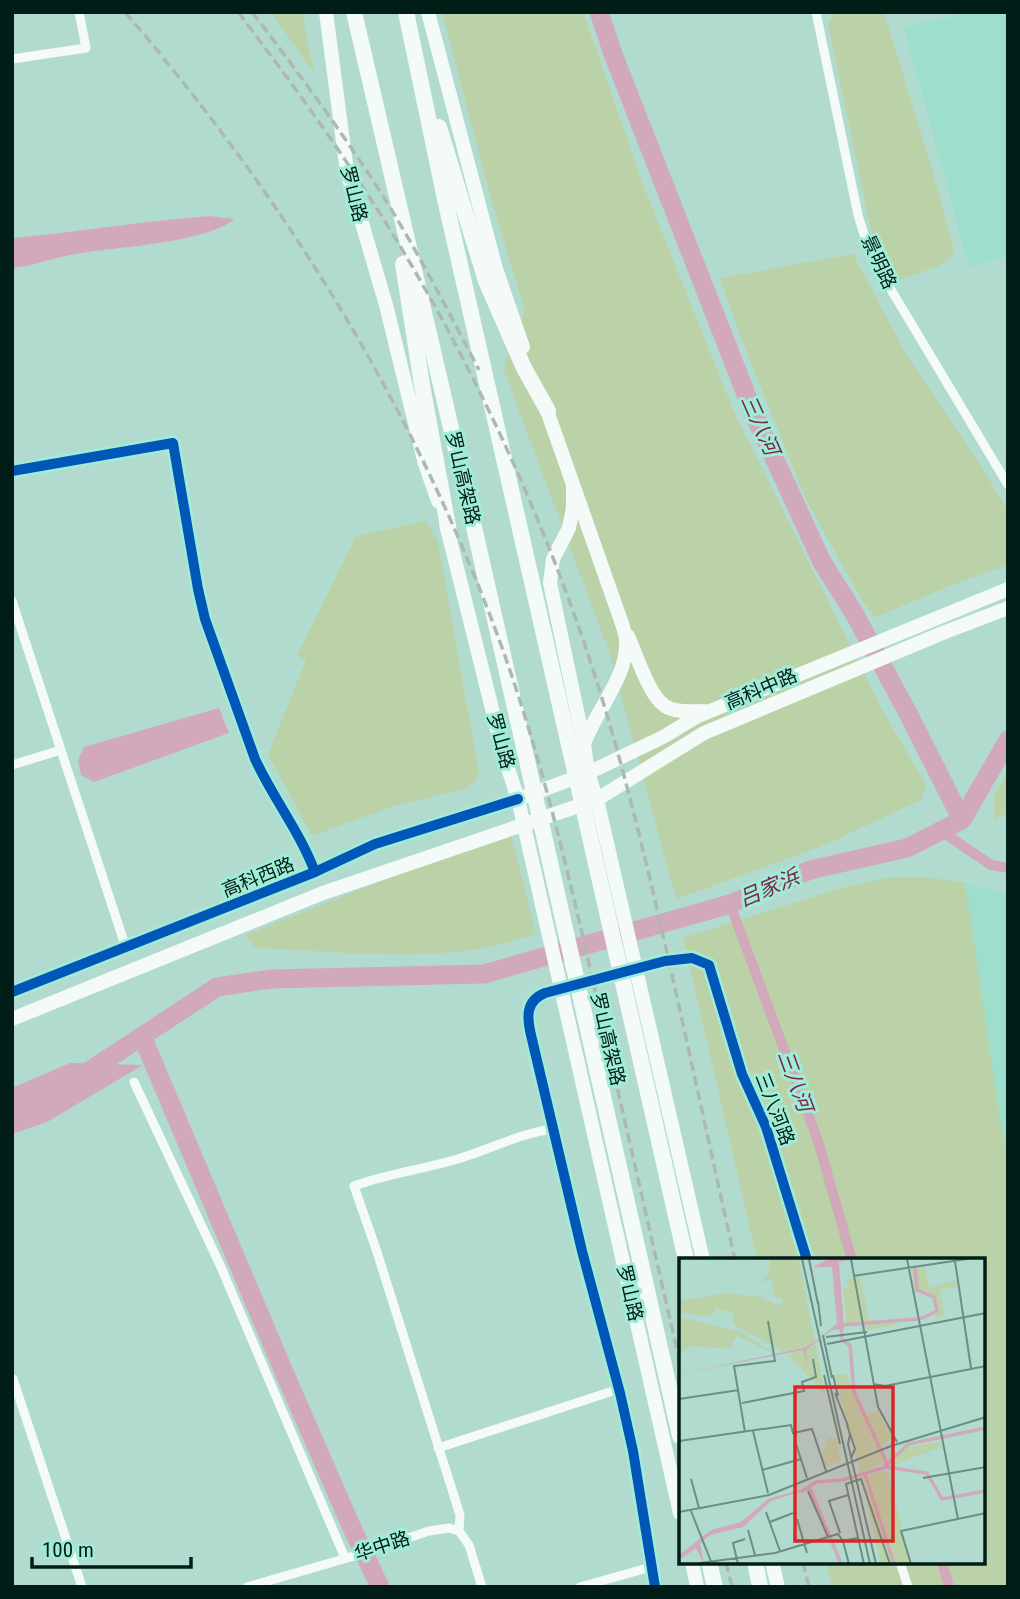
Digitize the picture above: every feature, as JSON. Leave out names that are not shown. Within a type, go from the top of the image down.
[{"type":"highway","name":"罗山高架路","points":[[354,12],[679,1427]]},
{"type":"highway","name":"罗山高架路","points":[[406,12],[444,199],[686,1258]]},
{"type":"highway","points":[[418,68],[440,128],[486,281],[524,368],[548,411]]},
{"type":"highway","points":[[368,76],[449,532]]},
{"type":"highway","points":[[709,1564],[715,1587]]},
{"type":"highway","points":[[755,1564],[760,1587]]},
{"type":"main road","name":"罗山路","points":[[326,12],[341,140],[354,202],[386,305],[425,464],[449,532],[503,753],[518,799],[679,1504]]},
{"type":"main road","points":[[428,12],[496,269],[619,615],[655,696],[663,705],[674,710],[712,710]]},
{"type":"main road","points":[[573,487],[569,527],[553,559],[550,583],[588,773],[617,885],[703,1258]]},
{"type":"main road","name":"高科中路","points":[[518,799],[588,773],[712,710],[887,636],[1008,589]]},
{"type":"main road","name":"高科中路","points":[[523,825],[596,800],[704,733],[1008,608]]},
{"type":"main road","points":[[584,744],[598,710],[619,675],[625,656],[626,642],[619,615]]},
{"type":"main road","name":"高科西路","points":[[12,992],[316,872],[375,844],[518,799]]},
{"type":"main road","name":"高科西路","points":[[12,1019],[323,893],[523,825]]},
{"type":"main road","points":[[692,1564],[697,1587]]},
{"type":"main road","points":[[772,1564],[778,1587]]},
{"type":"street","points":[[12,60],[86,48],[79,12]]},
{"type":"street","name":"景明路","points":[[816,12],[858,215],[866,241],[887,283],[1008,485]]},
{"type":"street","points":[[818,23],[823,12]]},
{"type":"street","points":[[12,471],[173,443],[205,619],[255,759],[306,848],[316,872]]},
{"type":"street","points":[[12,601],[126,948]]},
{"type":"street","points":[[12,765],[61,750]]},
{"type":"street","name":"三八河路","points":[[552,1129],[529,1024],[528,1014],[532,1001],[545,993],[666,961],[681,958],[702,960],[712,971],[739,1066],[766,1127],[807,1258]]},
{"type":"street","points":[[134,1082],[220,1265],[345,1558]]},
{"type":"street","points":[[482,1587],[469,1545],[459,1531],[460,1515],[354,1186],[454,1160],[526,1134],[552,1129],[620,1389],[655,1587]]},
{"type":"street","points":[[13,1379],[82,1587]]},
{"type":"street","points":[[438,1448],[620,1389]]},
{"type":"street","name":"华中路","points":[[247,1587],[440,1528],[459,1531]]},
{"type":"street","points":[[901,1564],[908,1587]]},
{"type":"street","points":[[580,1587],[651,1567]]},
{"type":"shaded area","points":[[271,12],[302,12],[314,73],[273,15]]},
{"type":"shaded area","points":[[442,12],[583,12],[644,187],[734,412],[884,713],[926,785],[921,800],[820,847],[676,899],[609,652],[503,368],[525,311],[491,199]]},
{"type":"shaded area","points":[[835,12],[884,12],[955,253],[941,265],[897,281],[872,235],[828,24]]},
{"type":"shaded area","points":[[974,12],[1008,12],[1008,256],[969,267],[904,27]]},
{"type":"shaded area","points":[[209,216],[234,219],[204,234],[182,239],[68,255],[12,268],[12,238]]},
{"type":"shaded area","points":[[853,254],[905,352],[975,456],[1008,511],[1008,565],[876,617],[865,605],[806,500],[720,278]]},
{"type":"shaded area","points":[[425,521],[438,541],[479,774],[473,783],[464,789],[393,806],[312,836],[268,754],[306,660],[297,656],[356,536]]},
{"type":"shaded area","points":[[219,708],[229,733],[94,782],[81,775],[78,760],[84,747]]},
{"type":"shaded area","points":[[1008,771],[1008,813],[994,820],[994,797]]},
{"type":"shaded area","points":[[510,830],[536,934],[495,946],[462,951],[403,954],[255,948],[245,935]]},
{"type":"shaded area","points":[[893,877],[927,877],[965,883],[1001,1126],[1008,1153],[1008,1587],[832,1587],[826,1564],[985,1564],[985,1258],[757,1258],[683,938],[841,888]]},
{"type":"shaded area","points":[[965,883],[1008,894],[1008,1153],[1001,1126]]},
{"type":"shaded area","points":[[70,1063],[143,1065],[47,1122],[12,1134],[12,1088]]},
{"type":"waterway","name":"三八河","points":[[599,12],[753,412],[822,562],[854,613],[962,820]]},
{"type":"waterway","name":"吕家浜","points":[[80,1077],[217,987],[271,979],[484,974],[730,904],[810,870],[907,848],[962,820],[1008,740]]},
{"type":"waterway","points":[[941,831],[991,865],[1008,868]]},
{"type":"waterway","name":"三八河","points":[[730,904],[818,1141],[851,1258]]},
{"type":"waterway","points":[[142,1036],[284,1372],[380,1587]]},
{"type":"waterway","name":"三八河","points":[[943,1564],[949,1587]]},
{"type":"railway","points":[[125,12],[240,157],[341,310],[428,471],[466,555],[500,642],[530,732],[555,823],[679,1359]]},
{"type":"railway","points":[[238,12],[350,167],[426,290],[481,394],[552,556],[588,655],[627,787],[735,1258]]},
{"type":"railway","points":[[252,12],[315,96],[374,182],[416,251],[479,370]]},
{"type":"railway","points":[[726,1564],[732,1587]]},
{"type":"railway","points":[[803,1564],[809,1587]]},
{"type":"cycle path","points":[[12,471],[173,443],[205,619],[255,759],[302,843],[315,872]]},
{"type":"cycle path","points":[[12,992],[315,872],[375,844],[518,799]]},
{"type":"cycle path","points":[[655,1587],[633,1451],[582,1251],[530,1029],[529,1011],[538,996],[665,961],[692,958],[709,965],[742,1074],[766,1127],[806,1258]]}]
